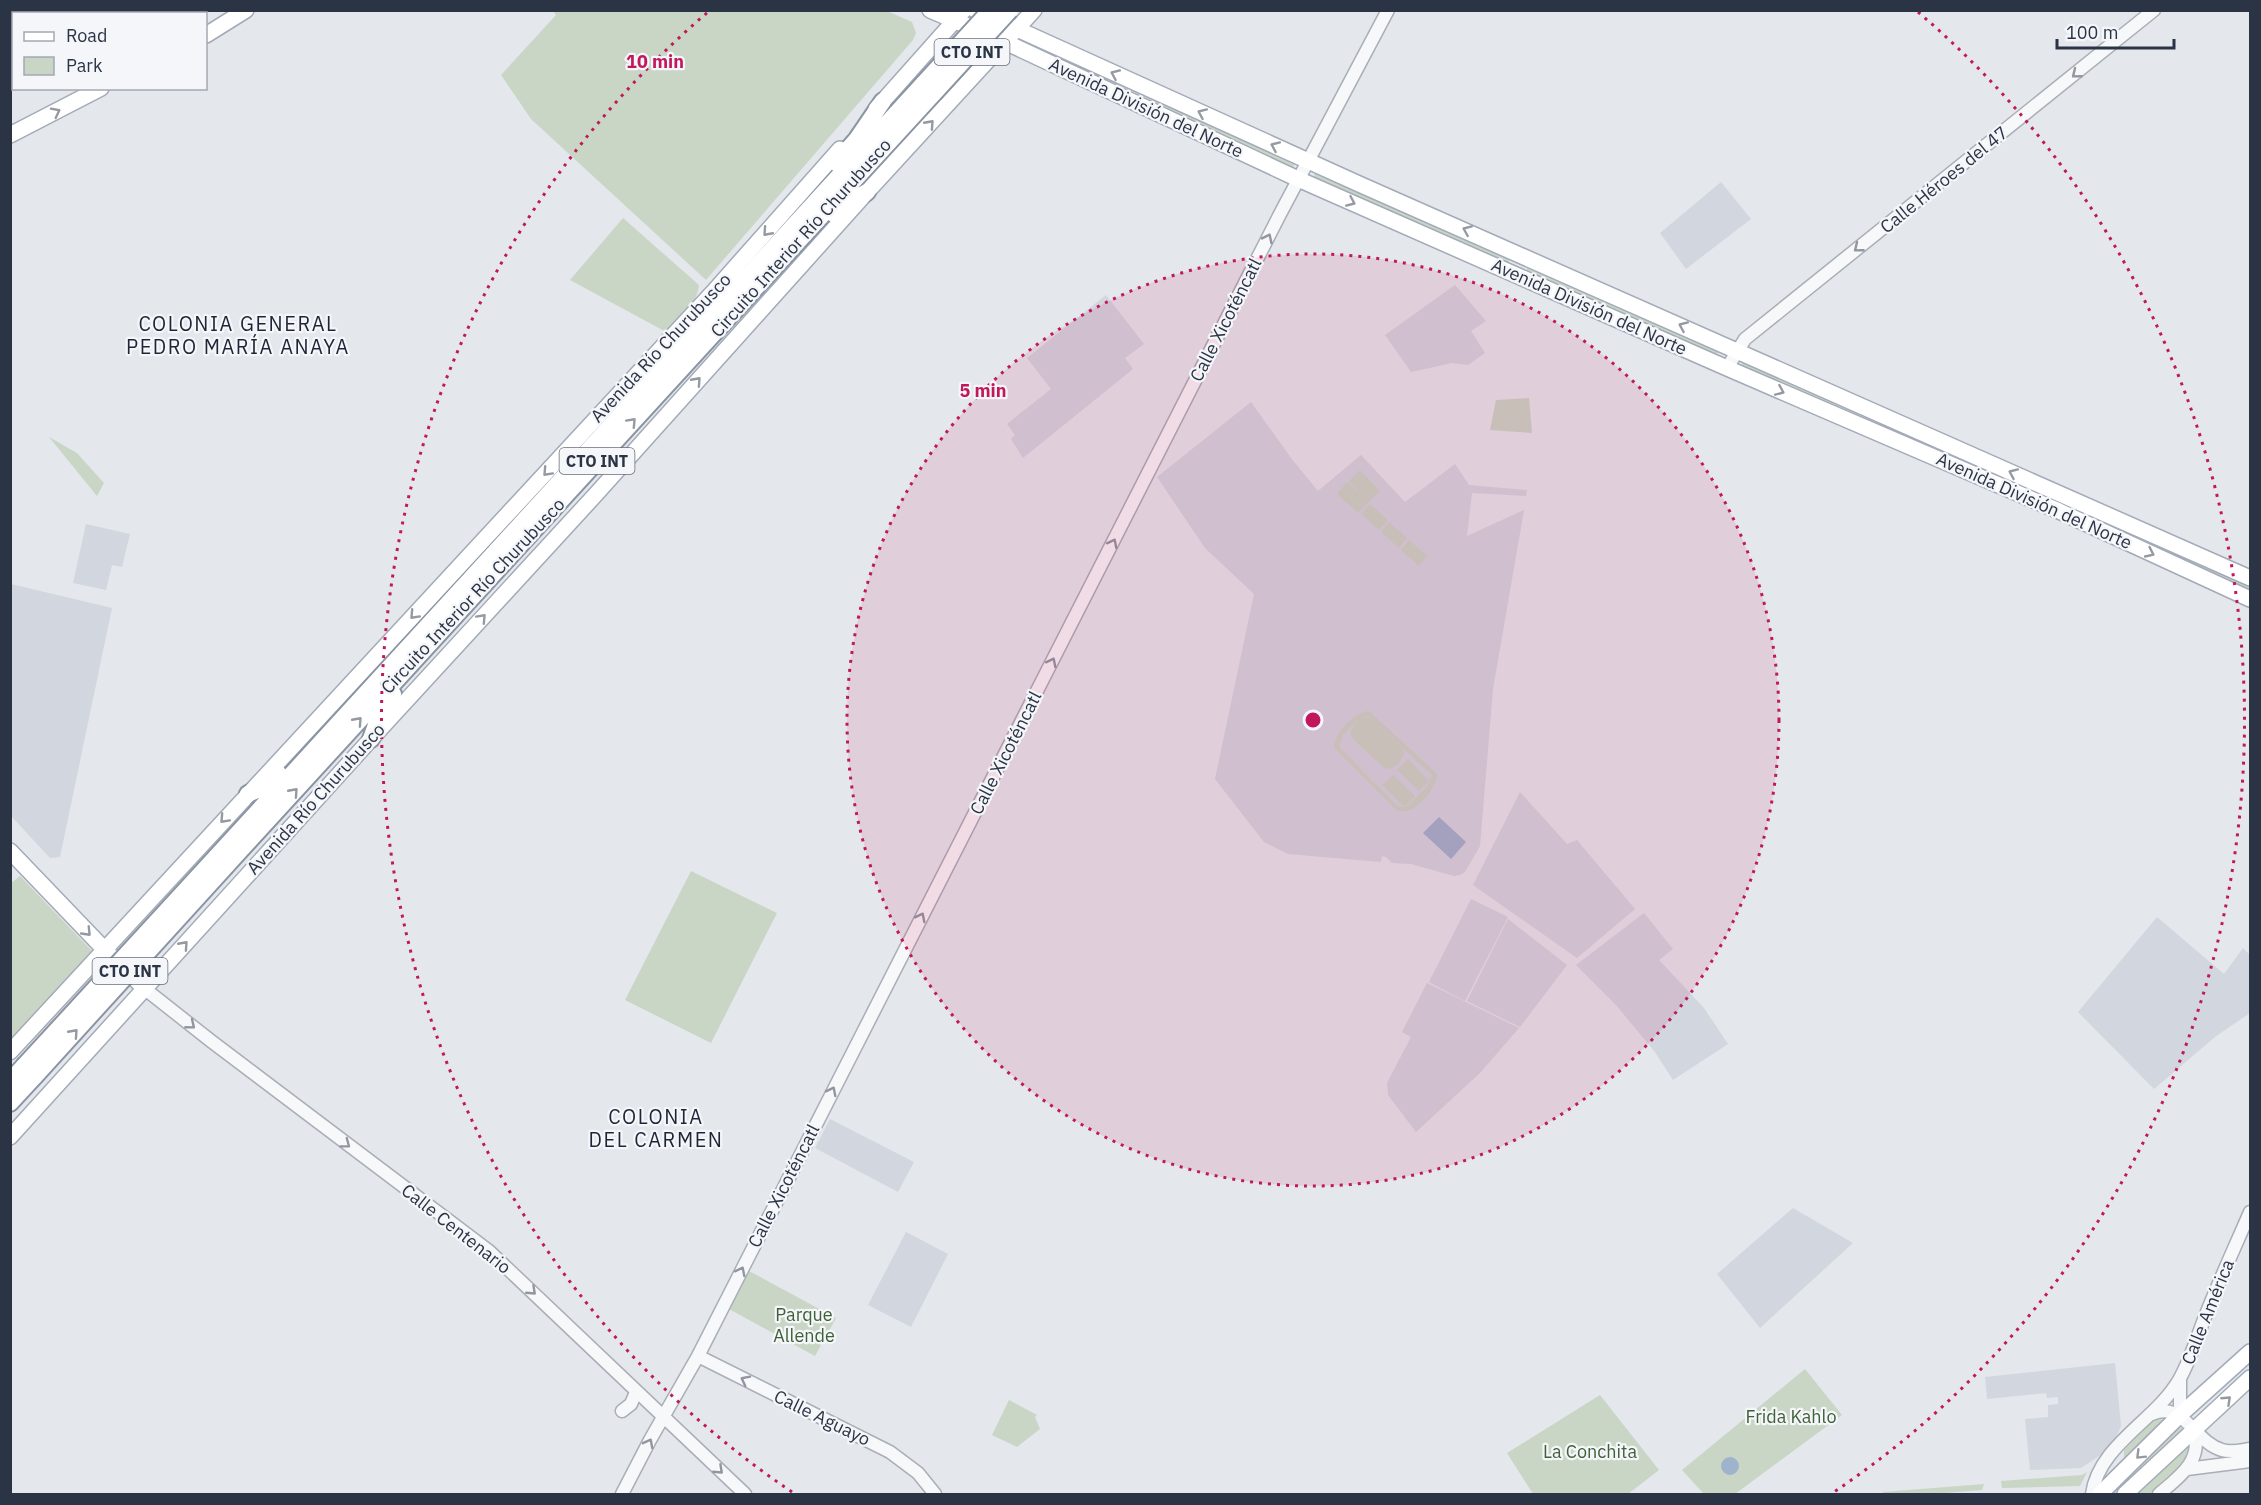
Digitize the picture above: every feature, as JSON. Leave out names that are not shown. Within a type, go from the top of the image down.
[{"type":"highway","name":"Circuito Interior Río Churubusco","points":[[10,1103],[29,1071],[221,861],[405,671],[746,299],[929,88],[991,10]]},
{"type":"highway","name":"Circuito Interior Río Churubusco","points":[[221,861],[334,728],[789,230],[929,88],[1010,10]]},
{"type":"highway","points":[[789,230],[798,207],[857,138],[883,101]]},
{"type":"highway","points":[[746,299],[768,289],[845,204],[867,192]]},
{"type":"highway","points":[[371,739],[377,722],[405,671]]},
{"type":"highway","points":[[248,794],[264,787],[300,748],[334,728]]},
{"type":"highway","name":"Circuito Interior Río Churubusco","points":[[10,1081],[29,1071]]},
{"type":"main road","points":[[207,34],[246,10]]},
{"type":"main road","name":"Avenida División del Norte","points":[[930,10],[959,16],[1005,42],[1298,179],[2059,511],[2250,599]]},
{"type":"main road","name":"Avenida División del Norte","points":[[975,10],[2250,579]]},
{"type":"main road","name":"Avenida Río Churubusco","points":[[10,1137],[597,493],[967,77],[1005,42],[1034,10]]},
{"type":"main road","name":"Avenida Río Churubusco","points":[[10,1052],[715,290],[959,16]]},
{"type":"main road","points":[[939,38],[944,56],[967,77]]},
{"type":"main road","points":[[925,54],[944,56]]},
{"type":"main road","points":[[10,135],[97,90]]},
{"type":"main road","points":[[10,851],[104,949],[146,989]]},
{"type":"main road","points":[[62,995],[83,993],[98,1004],[104,1011],[102,1038]]},
{"type":"main road","points":[[2100,1494],[2185,1410],[2250,1352]]},
{"type":"main road","points":[[2125,1494],[2250,1378]]},
{"type":"main road","points":[[2185,1410],[2199,1426]]},
{"type":"street","name":"Calle Xicoténcatl","points":[[622,1494],[698,1356],[1307,160],[1388,10]]},
{"type":"street","name":"Calle Héroes del 47","points":[[1727,368],[1736,350],[1745,339],[2154,10]]},
{"type":"street","name":"Calle Centenario","points":[[146,989],[228,1055],[489,1251],[745,1494]]},
{"type":"street","name":"Calle América","points":[[2092,1494],[2102,1465],[2151,1415],[2180,1380],[2214,1293],[2250,1212]]},
{"type":"street","name":"Calle Aguayo","points":[[698,1356],[890,1452],[918,1473],[935,1494]]},
{"type":"street","name":"Calle América","points":[[2180,1380],[2185,1410]]},
{"type":"street","points":[[622,1411],[631,1404],[636,1392]]},
{"type":"street","points":[[2151,1415],[2185,1410]]},
{"type":"street","points":[[2199,1426],[2207,1442],[2225,1451],[2250,1449]]},
{"type":"street","points":[[2159,1494],[2193,1462],[2199,1426]]},
{"type":"street","points":[[2187,1469],[2250,1461]]},
{"type":"shaded area","points":[[1721,182],[1751,219],[1686,269],[1660,233]]},
{"type":"shaded area","points":[[1455,285],[1486,321],[1471,331],[1485,353],[1468,365],[1452,363],[1411,372],[1385,335]]},
{"type":"shaded area","points":[[1106,295],[1144,344],[1125,358],[1133,369],[1023,458],[1011,439],[1015,435],[1007,424],[1051,389],[1027,358]]},
{"type":"shaded area","points":[[1251,402],[1318,491],[1361,455],[1405,502],[1455,464],[1469,485],[1527,490],[1526,496],[1472,493],[1467,536],[1524,510],[1493,689],[1480,846],[1465,872],[1460,875],[1454,876],[1411,864],[1392,863],[1382,856],[1381,862],[1288,854],[1264,842],[1215,779],[1254,594],[1205,548],[1157,477]]},
{"type":"shaded area","points":[[86,524],[130,534],[122,567],[112,565],[106,590],[73,583]]},
{"type":"shaded area","points":[[11,584],[112,608],[60,857],[50,858],[11,816]]},
{"type":"shaded area","points":[[1520,792],[1567,844],[1577,840],[1635,909],[1577,958],[1473,885]]},
{"type":"shaded area","points":[[1471,899],[1508,917],[1465,1001],[1429,982]]},
{"type":"shaded area","points":[[1644,913],[1673,949],[1659,960],[1704,1008],[1728,1044],[1673,1080],[1655,1052],[1616,1005],[1576,965]]},
{"type":"shaded area","points":[[2157,917],[2224,974],[2243,948],[2250,955],[2250,1013],[2215,1037],[2154,1089],[2078,1012]]},
{"type":"shaded area","points":[[1508,919],[1567,965],[1520,1027],[1467,1001]]},
{"type":"shaded area","points":[[1427,983],[1519,1028],[1480,1073],[1416,1132],[1388,1095],[1387,1083],[1411,1037],[1402,1032]]},
{"type":"shaded area","points":[[830,1119],[914,1162],[898,1192],[815,1148]]},
{"type":"shaded area","points":[[1793,1208],[1853,1243],[1760,1328],[1717,1274]]},
{"type":"shaded area","points":[[906,1232],[948,1254],[911,1327],[868,1305]]},
{"type":"shaded area","points":[[2115,1363],[2121,1426],[2115,1440],[2105,1452],[2081,1468],[2030,1470],[2025,1419],[2048,1417],[2048,1405],[2058,1404],[2058,1397],[2047,1398],[2046,1393],[1987,1399],[1985,1377]]},
{"type":"green space","points":[[553,11],[887,11],[912,22],[916,33],[913,40],[706,280],[531,119],[501,75],[556,15]]},
{"type":"green space","points":[[1122,88],[1296,160],[1292,170],[1128,94]]},
{"type":"green space","points":[[1316,170],[1510,258],[1508,266],[1313,180]]},
{"type":"green space","points":[[623,218],[699,285],[695,299],[668,333],[570,280]]},
{"type":"green space","points":[[1528,265],[1719,350],[1715,360],[1526,273]]},
{"type":"green space","points":[[1743,362],[2044,493],[2042,499],[1740,369]]},
{"type":"green space","points":[[1529,398],[1532,433],[1490,430],[1496,400]]},
{"type":"green space","points":[[49,437],[77,453],[104,483],[97,496]]},
{"type":"green space","points":[[1360,470],[1380,491],[1358,513],[1337,494],[1347,482],[1363,496],[1349,481]]},
{"type":"green space","points":[[1370,504],[1388,520],[1379,530],[1361,514]]},
{"type":"green space","points":[[2082,510],[2250,584],[2250,593],[2078,515]]},
{"type":"green space","points":[[1389,522],[1407,538],[1399,548],[1381,532]]},
{"type":"green space","points":[[1409,540],[1427,556],[1419,566],[1401,550]]},
{"type":"green space","points":[[1369,711],[1437,774],[1433,788],[1428,795],[1409,810],[1396,810],[1334,748],[1341,730],[1351,719]],"holes":[[[1368,716],[1432,775],[1427,787],[1406,807],[1398,807],[1339,747],[1343,735],[1358,720],[1350,732],[1353,739],[1384,768],[1390,769],[1398,764],[1404,754],[1403,749],[1370,718],[1362,717]]]},
{"type":"green space","points":[[1408,759],[1429,781],[1419,791],[1397,770]]},
{"type":"green space","points":[[1393,775],[1415,796],[1404,807],[1382,785]]},
{"type":"green space","points":[[691,871],[777,913],[711,1043],[625,1000]]},
{"type":"green space","points":[[20,876],[92,951],[11,1041],[11,883]]},
{"type":"green space","name":"Parque Allende","points":[[749,1271],[836,1318],[815,1356],[729,1309]]},
{"type":"green space","name":"Frida Kahlo","points":[[1805,1369],[1842,1415],[1735,1494],[1704,1494],[1682,1470]]},
{"type":"green space","name":"La Conchita","points":[[1600,1395],[1659,1470],[1628,1494],[1533,1494],[1507,1453]]},
{"type":"green space","points":[[1009,1400],[1037,1415],[1035,1417],[1040,1429],[1017,1447],[992,1435]]},
{"type":"green space","points":[[2170,1419],[2124,1462],[2124,1450],[2153,1420]]},
{"type":"green space","points":[[2178,1426],[2186,1431],[2118,1494],[2109,1494]]},
{"type":"green space","points":[[2190,1443],[2181,1469],[2154,1494],[2135,1494]]},
{"type":"green space","points":[[2087,1472],[2080,1486],[2002,1488],[2001,1481],[2082,1475]]},
{"type":"green space","points":[[1984,1484],[1982,1490],[1932,1494],[1883,1494],[1883,1492]]},
{"type":"water","points":[[1439,817],[1466,842],[1451,859],[1423,833]]},
{"type":"water","points":[[1730,1457],[1736,1460],[1739,1466],[1736,1472],[1730,1475],[1724,1472],[1721,1466],[1724,1460]]},
{"type":"district","name":"COLONIA GENERAL PEDRO MARÍA ANAYA","points":[[238,336]]},
{"type":"district","name":"COLONIA DEL CARMEN","points":[[656,1128]]}]
